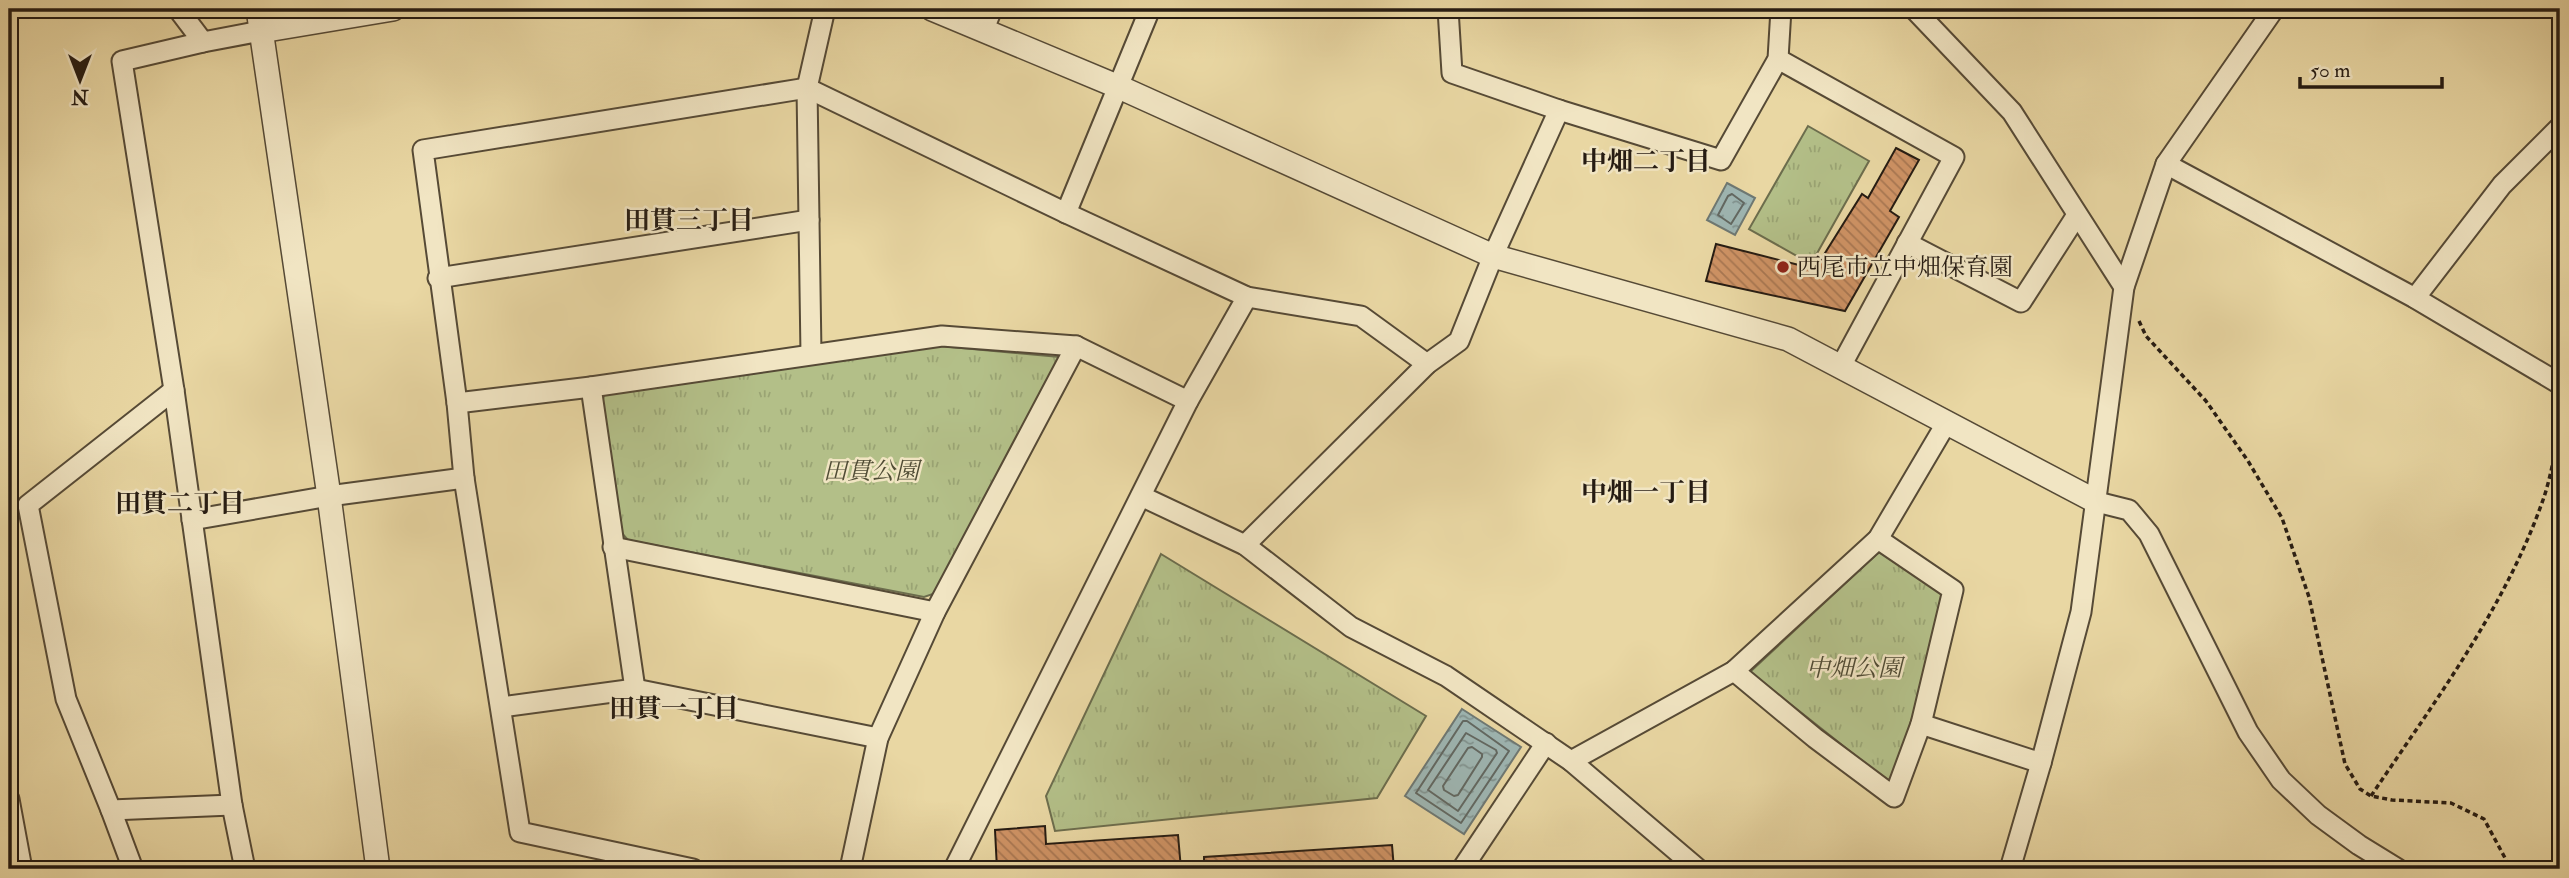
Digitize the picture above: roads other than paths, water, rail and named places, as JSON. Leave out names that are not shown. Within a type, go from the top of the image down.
[{"type":"street","points":[[178,9],[203,42]]},
{"type":"street","points":[[245,869],[232,805],[174,390],[122,61],[203,42],[259,20],[391,9]]},
{"type":"street","points":[[811,354],[807,88],[825,9]]},
{"type":"street","points":[[932,9],[988,19],[1119,87],[1493,256],[1788,339],[2097,502],[2129,510],[2149,534],[2248,732],[2280,780],[2318,815],[2398,869]]},
{"type":"street","points":[[1066,214],[1150,9]]},
{"type":"street","points":[[1448,9],[1452,74],[1721,160],[1778,59],[1781,9]]},
{"type":"street","points":[[1914,9],[2012,112],[2124,287]]},
{"type":"street","points":[[2010,869],[2081,612],[2124,287],[2166,164],[2274,9]]},
{"type":"street","points":[[259,20],[329,496],[378,869]]},
{"type":"street","points":[[1778,59],[1954,157],[1841,366]]},
{"type":"street","points":[[692,869],[520,831],[464,478],[457,403],[438,278],[423,150],[807,88],[1066,214],[1247,297],[1362,316],[1427,364]]},
{"type":"street","points":[[1245,545],[1427,364],[1459,341],[1493,256],[1559,110]]},
{"type":"street","points":[[2415,298],[2502,185],[2560,127]]},
{"type":"street","points":[[2166,164],[2415,298],[2560,384]]},
{"type":"street","points":[[1907,243],[2021,302],[2077,215]]},
{"type":"street","points":[[438,278],[809,220]]},
{"type":"street","points":[[954,869],[1188,401],[1247,297]]},
{"type":"street","points":[[457,403],[591,387],[942,336],[1076,346],[1188,401]]},
{"type":"street","points":[[850,869],[878,738],[935,612],[1076,346]]},
{"type":"street","points":[[591,387],[635,689]]},
{"type":"street","points":[[133,869],[66,699],[28,505],[174,390]]},
{"type":"street","points":[[1571,761],[1734,671],[1878,539],[1947,422]]},
{"type":"street","points":[[192,520],[329,496],[464,478]]},
{"type":"street","points":[[1141,496],[1245,545],[1350,627],[1446,676],[1571,761],[1698,869]]},
{"type":"street","points":[[1734,671],[1815,738],[1894,797],[1921,724],[1953,590],[1878,539]]},
{"type":"street","points":[[613,547],[935,612]]},
{"type":"street","points":[[502,707],[635,689],[878,738]]},
{"type":"street","points":[[1921,724],[2041,763]]},
{"type":"street","points":[[1462,869],[1546,743]]},
{"type":"street","points":[[9,799],[22,869]]},
{"type":"street","points":[[111,810],[232,805]]},
{"type":"water","points":[[1727,183],[1755,198],[1735,235],[1707,220]]},
{"type":"water","points":[[1462,709],[1521,747],[1464,834],[1405,796]]},
{"type":"place","name":"西尾市立中畑保育園","points":[[1783,267]]},
{"type":"district","name":"中畑二丁目","points":[[1646,162]]},
{"type":"district","name":"田貫三丁目","points":[[689,221]]},
{"type":"district","name":"中畑一丁目","points":[[1646,493]]},
{"type":"district","name":"田貫二丁目","points":[[180,504]]},
{"type":"district","name":"田貫一丁目","points":[[674,709]]},
{"type":"park label","name":"田貫公園","points":[[871,471]]},
{"type":"park label","name":"中畑公園","points":[[1854,668]]}]
